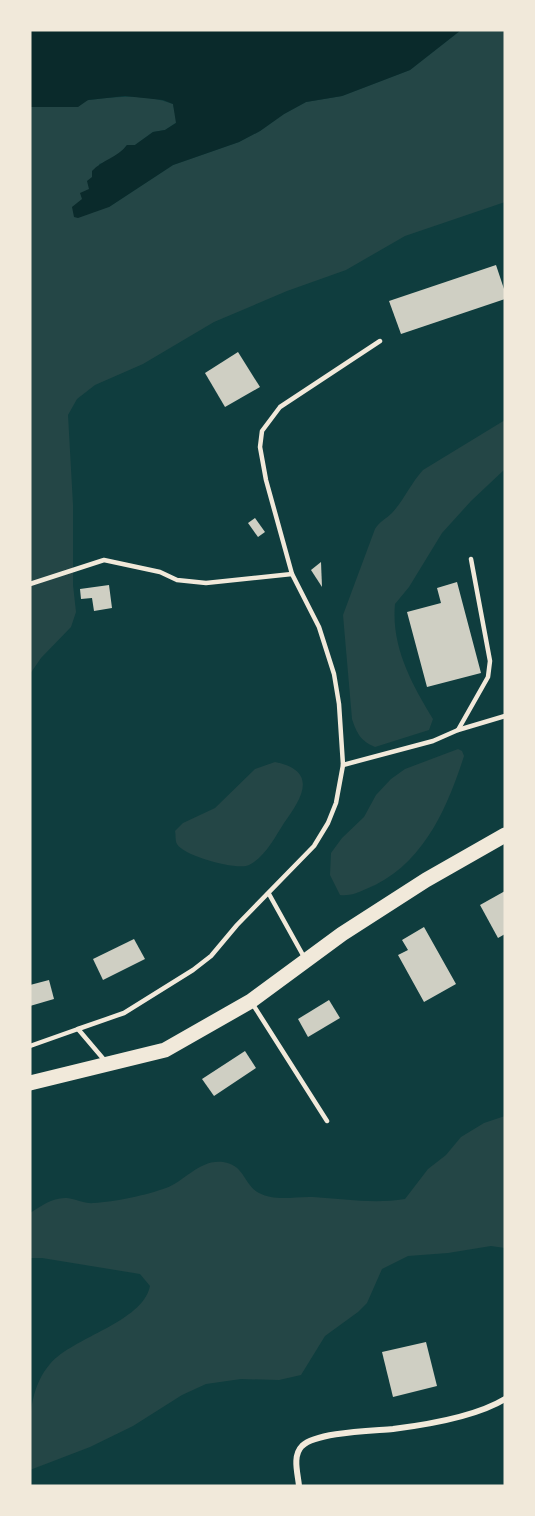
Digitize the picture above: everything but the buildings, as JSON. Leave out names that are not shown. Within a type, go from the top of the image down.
[{"type":"main road","points":[[30,1083],[165,1050],[251,1001],[342,934],[426,880],[505,835]]},
{"type":"street","points":[[299,1486],[296,1458],[302,1446],[316,1439],[437,1421],[472,1412],[505,1399]]},
{"type":"lane","points":[[30,1046],[124,1013],[193,970],[211,956],[237,925],[314,846],[328,823],[336,803],[343,765],[341,724],[334,674],[319,627],[292,573],[266,480],[260,447],[262,431],[280,407],[380,341]]},
{"type":"lane","points":[[458,730],[488,676],[490,661],[471,559]]},
{"type":"lane","points":[[30,584],[104,560],[159,572],[177,580],[206,583],[292,573]]},
{"type":"lane","points":[[343,765],[433,741],[458,730],[505,716]]},
{"type":"lane","points":[[269,894],[306,960]]},
{"type":"lane","points":[[251,1001],[327,1121]]},
{"type":"lane","points":[[78,1029],[109,1065]]},
{"type":"shaded area","points":[[30,30],[461,30],[410,70],[342,96],[306,102],[239,142],[173,165],[109,207],[78,218],[74,217],[72,207],[82,199],[80,193],[89,189],[87,181],[92,177],[92,171],[127,145],[135,145],[153,132],[165,130],[176,123],[173,104],[163,100],[125,96],[88,100],[78,107],[30,107]]},
{"type":"shaded area","points":[[461,30],[505,30],[505,202],[405,236],[346,270],[287,291],[214,322],[143,364],[95,385],[77,399],[68,415],[73,505],[73,585],[76,612],[71,627],[41,658],[30,674],[30,107],[120,97],[156,99],[173,104],[177,122],[165,130],[153,132],[135,145],[127,145],[115,157],[99,164],[109,207],[173,165],[239,142],[306,102],[342,96],[410,70]]},
{"type":"shaded area","points":[[505,420],[505,469],[442,533],[409,587],[395,604],[396,635],[400,650],[411,679],[433,719],[429,730],[375,747],[360,736],[352,719],[343,615],[375,529],[396,508],[423,470]]},
{"type":"shaded area","points":[[458,749],[464,756],[449,796],[430,834],[417,851],[386,879],[356,893],[340,895],[330,875],[331,853],[342,838],[364,817],[376,795],[391,779],[405,769]]},
{"type":"shaded area","points":[[275,762],[289,766],[298,772],[303,786],[291,814],[260,857],[249,865],[234,866],[200,858],[181,849],[176,841],[175,831],[183,823],[215,808],[255,769]]},
{"type":"shaded area","points":[[505,1116],[505,1248],[491,1246],[448,1253],[408,1256],[382,1269],[367,1303],[325,1336],[301,1375],[279,1380],[241,1379],[206,1384],[182,1395],[133,1426],[90,1447],[30,1470],[31,1415],[36,1388],[42,1375],[61,1354],[135,1310],[145,1299],[150,1286],[140,1274],[30,1258],[30,1213],[47,1202],[62,1198],[94,1203],[150,1193],[173,1185],[200,1167],[215,1162],[223,1162],[236,1167],[254,1189],[266,1196],[370,1201],[405,1199],[428,1169],[446,1155],[461,1137],[484,1123]]}]
